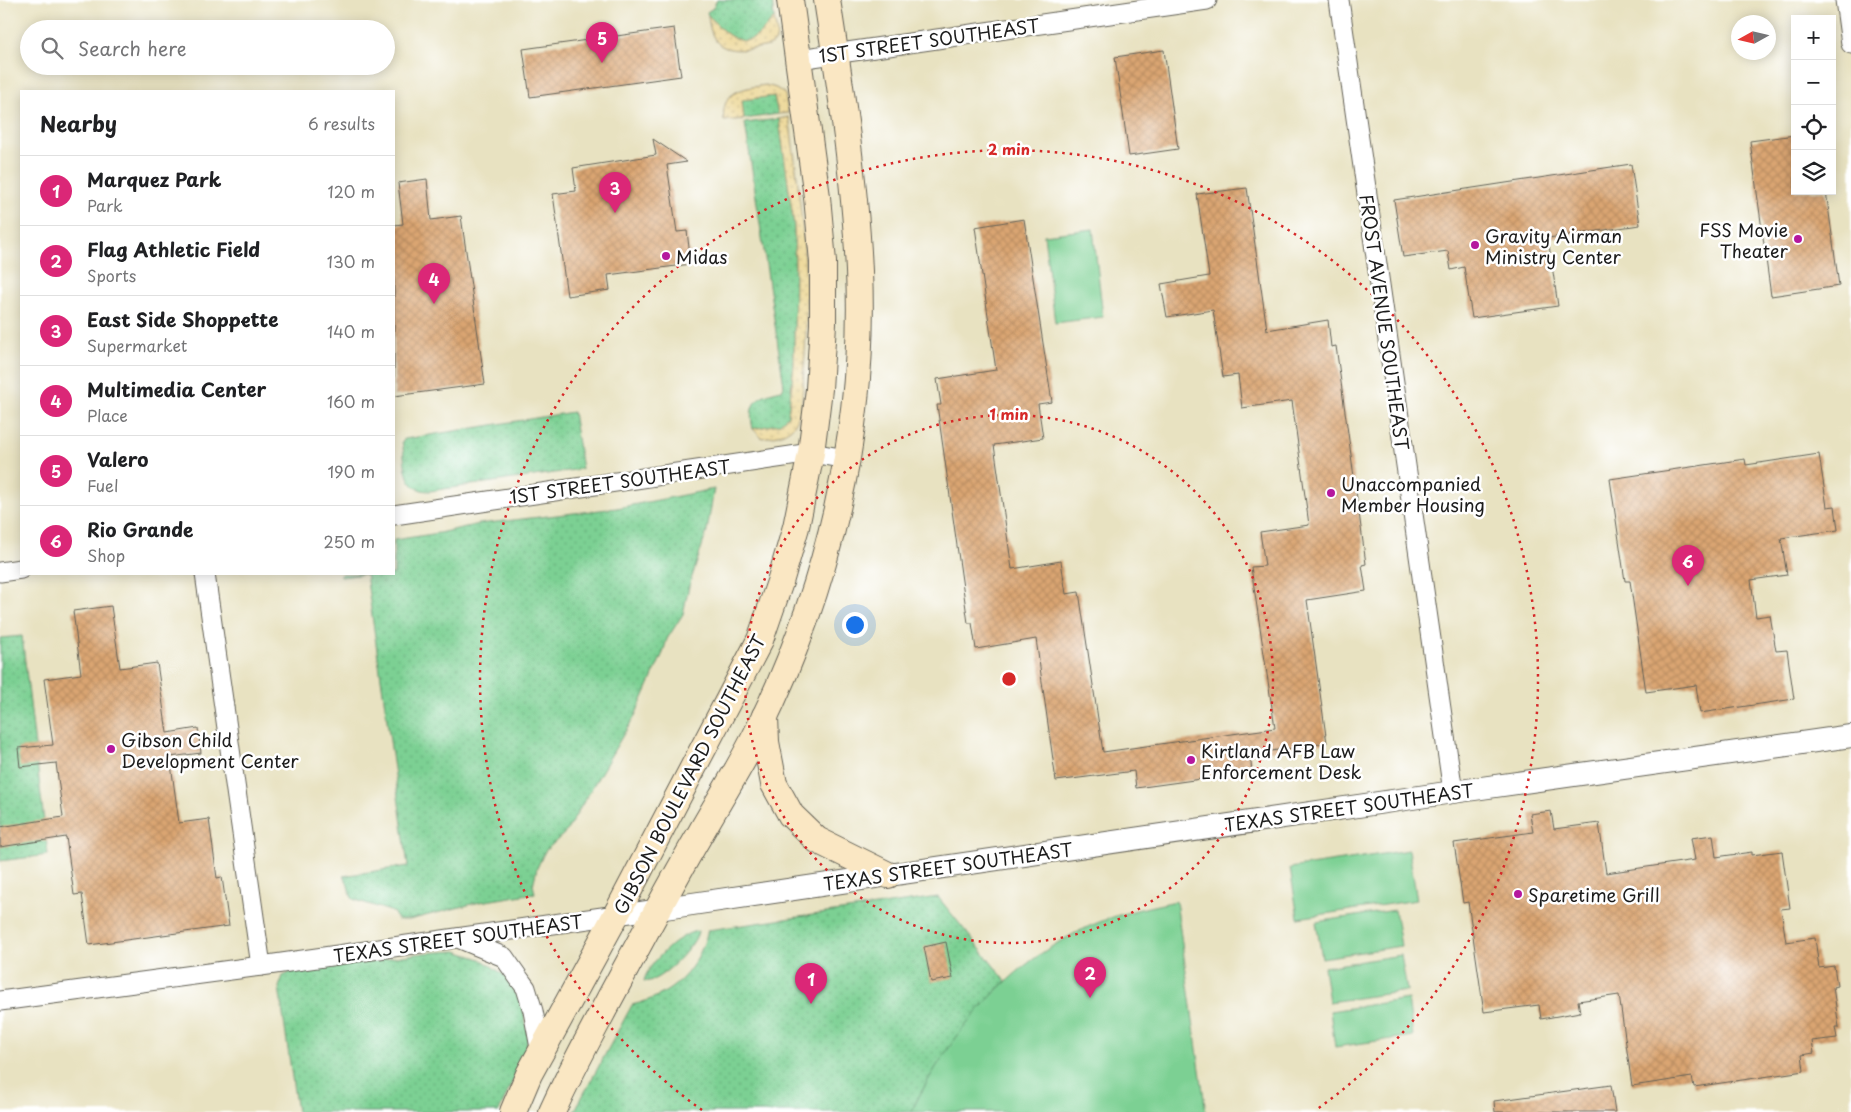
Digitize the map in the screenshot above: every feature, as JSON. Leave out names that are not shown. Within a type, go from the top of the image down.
[{"type":"main road","name":"GIBSON BOULEVARD SOUTHEAST","points":[[513,1112],[529,1074],[616,915],[760,640],[796,527],[811,454],[819,389],[823,324],[823,262],[817,197],[790,0]]},
{"type":"main road","name":"GIBSON BOULEVARD SOUTHEAST","points":[[552,1112],[566,1081],[658,909],[765,716],[786,668],[824,559],[837,510],[855,405],[859,344],[859,274],[855,214],[827,0]]},
{"type":"main road","points":[[765,716],[766,742],[774,784],[791,815],[817,840],[888,875]]},
{"type":"street","name":"1ST STREET SOUTHEAST","points":[[799,59],[1207,0]]},
{"type":"street","name":"FROST AVENUE SOUTHEAST","points":[[1339,0],[1453,792]]},
{"type":"street","points":[[1845,0],[1851,44]]},
{"type":"street","name":"1ST STREET SOUTHEAST","points":[[395,515],[811,454],[847,458]]},
{"type":"street","points":[[0,572],[20,569]]},
{"type":"street","points":[[205,575],[261,966]]},
{"type":"street","name":"TEXAS STREET SOUTHEAST","points":[[0,1001],[457,938],[1453,792],[1851,736]]},
{"type":"street","points":[[457,938],[504,958],[518,977],[526,988],[533,1011],[541,1053]]},
{"type":"green space","points":[[717,0],[772,0],[774,18],[754,38],[741,40],[734,38],[728,35],[708,15],[707,12],[713,8]]},
{"type":"green space","points":[[774,96],[778,114],[744,119],[741,100]]},
{"type":"green space","points":[[779,119],[794,225],[794,365],[788,416],[779,424],[753,429],[751,412],[756,401],[766,394],[782,390],[784,386],[745,123]]},
{"type":"green space","points":[[1093,229],[1103,317],[1055,323],[1044,235]]},
{"type":"green space","points":[[573,412],[582,469],[430,491],[421,490],[414,486],[407,474],[402,441],[405,439]]},
{"type":"green space","points":[[714,489],[707,531],[689,586],[683,614],[667,639],[663,653],[634,718],[566,832],[545,851],[537,868],[533,885],[535,893],[480,902],[409,920],[397,920],[394,913],[390,911],[353,899],[343,876],[408,866],[366,575],[395,575],[395,540],[479,524],[617,508]]},
{"type":"green space","points":[[341,575],[358,575],[341,577]]},
{"type":"green space","points":[[22,636],[48,855],[0,861],[0,638]]},
{"type":"green space","points":[[1409,850],[1417,900],[1298,918],[1290,868]]},
{"type":"green space","points":[[938,897],[1006,981],[953,1043],[931,1075],[911,1112],[574,1112],[632,1005],[660,995],[682,979],[697,958],[708,930]]},
{"type":"green space","points":[[1176,901],[1206,1112],[911,1112],[946,1051],[967,1023],[1016,973],[1044,951],[1074,933],[1115,916]]},
{"type":"green space","points":[[1395,910],[1401,946],[1322,958],[1316,922]]},
{"type":"green space","points":[[698,931],[691,945],[676,963],[658,977],[650,981],[644,981],[651,966],[666,950],[683,937]]},
{"type":"green space","points":[[456,951],[481,959],[507,977],[522,1000],[528,1036],[526,1051],[499,1112],[297,1112],[279,987],[283,976],[291,972],[423,953]]},
{"type":"green space","points":[[1401,955],[1407,991],[1329,1002],[1324,967]]},
{"type":"green space","points":[[1408,999],[1413,1036],[1335,1047],[1330,1011]]},
{"type":"sand","points":[[708,15],[728,35],[741,40],[754,38],[774,18],[777,34],[776,40],[773,44],[764,47],[729,49],[717,42],[710,26]]},
{"type":"sand","points":[[766,85],[776,88],[785,94],[788,113],[778,114],[774,96],[742,100],[744,119],[724,121],[724,111],[729,97],[742,90]]},
{"type":"sand","points":[[789,117],[804,242],[806,336],[802,394],[799,415],[794,425],[782,434],[762,438],[753,429],[779,424],[788,416],[794,365],[794,225],[779,119]]},
{"type":"building","points":[[674,28],[681,76],[530,97],[523,49]]},
{"type":"building","points":[[1164,50],[1178,149],[1129,156],[1115,57]]},
{"type":"building","name":"FSS Movie Theater","points":[[1791,136],[1791,195],[1827,195],[1839,286],[1771,296],[1750,141]]},
{"type":"building","points":[[653,139],[687,162],[667,165],[677,232],[687,231],[691,264],[608,275],[610,290],[567,296],[553,194],[576,191],[573,168],[656,155]]},
{"type":"building","name":"Gravity Airman Ministry Center","points":[[1631,164],[1640,225],[1548,238],[1558,306],[1472,318],[1464,267],[1451,270],[1448,251],[1403,257],[1394,200]]},
{"type":"building","points":[[427,179],[431,220],[461,216],[485,384],[395,396],[395,225],[403,224],[398,183]]},
{"type":"building","points":[[1247,188],[1267,330],[1328,320],[1331,347],[1336,346],[1366,564],[1362,565],[1366,591],[1307,600],[1327,743],[1250,754],[1252,772],[1136,788],[1134,771],[1056,781],[1036,639],[976,649],[972,623],[968,623],[937,405],[941,405],[937,379],[996,370],[975,227],[1024,219],[1052,402],[1038,404],[1043,438],[994,445],[1012,569],[1061,561],[1066,594],[1079,592],[1103,752],[1275,728],[1251,567],[1265,566],[1260,532],[1309,525],[1292,401],[1242,408],[1238,375],[1223,377],[1213,310],[1167,317],[1161,284],[1209,276],[1197,194]]},
{"type":"building","points":[[1819,454],[1827,507],[1835,506],[1838,530],[1781,538],[1787,575],[1751,580],[1756,617],[1770,615],[1776,651],[1787,650],[1794,699],[1700,713],[1696,685],[1646,692],[1630,581],[1625,581],[1610,479],[1745,459],[1746,465]]},
{"type":"building","name":"Gibson Child Development Center","points":[[111,606],[120,668],[157,663],[167,733],[198,728],[201,753],[170,757],[179,823],[209,819],[217,878],[222,877],[229,926],[89,945],[82,894],[74,895],[66,837],[0,847],[0,827],[63,817],[56,763],[20,767],[18,748],[53,745],[44,679],[81,674],[73,611]]},
{"type":"building","points":[[1551,811],[1554,829],[1599,823],[1606,873],[1695,860],[1691,838],[1713,835],[1716,857],[1752,852],[1752,855],[1782,851],[1790,908],[1781,909],[1786,942],[1815,938],[1819,968],[1834,966],[1837,986],[1833,987],[1839,1027],[1835,1027],[1837,1038],[1812,1041],[1814,1053],[1802,1055],[1804,1071],[1694,1087],[1692,1077],[1632,1086],[1619,995],[1578,1001],[1580,1012],[1541,1019],[1539,1005],[1484,1012],[1468,902],[1463,903],[1454,843],[1533,832],[1530,814]]},
{"type":"building","points":[[946,942],[953,978],[931,982],[924,947]]},
{"type":"building","points":[[1611,1085],[1615,1112],[1495,1112],[1494,1101]]},
{"type":"place","name":"Valero","points":[[602,63]]},
{"type":"place","name":"East Side Shoppette","points":[[615,213]]},
{"type":"place","name":"FSS Movie Theater","points":[[1798,239]]},
{"type":"place","name":"Gravity Airman Ministry Center","points":[[1475,245]]},
{"type":"place","name":"Midas","points":[[666,256]]},
{"type":"place","name":"Multimedia Center","points":[[434,304]]},
{"type":"place","name":"Unaccompanied Member Housing","points":[[1331,493]]},
{"type":"place","name":"Rio Grande","points":[[1688,586]]},
{"type":"place","name":"Gibson Child Development Center","points":[[111,749]]},
{"type":"place","name":"Kirtland AFB Law Enforcement Desk","points":[[1191,760]]},
{"type":"place","name":"Sparetime Grill","points":[[1518,894]]},
{"type":"place","name":"Flag Athletic Field","points":[[1090,998]]},
{"type":"place","name":"Marquez Park","points":[[811,1004]]}]
